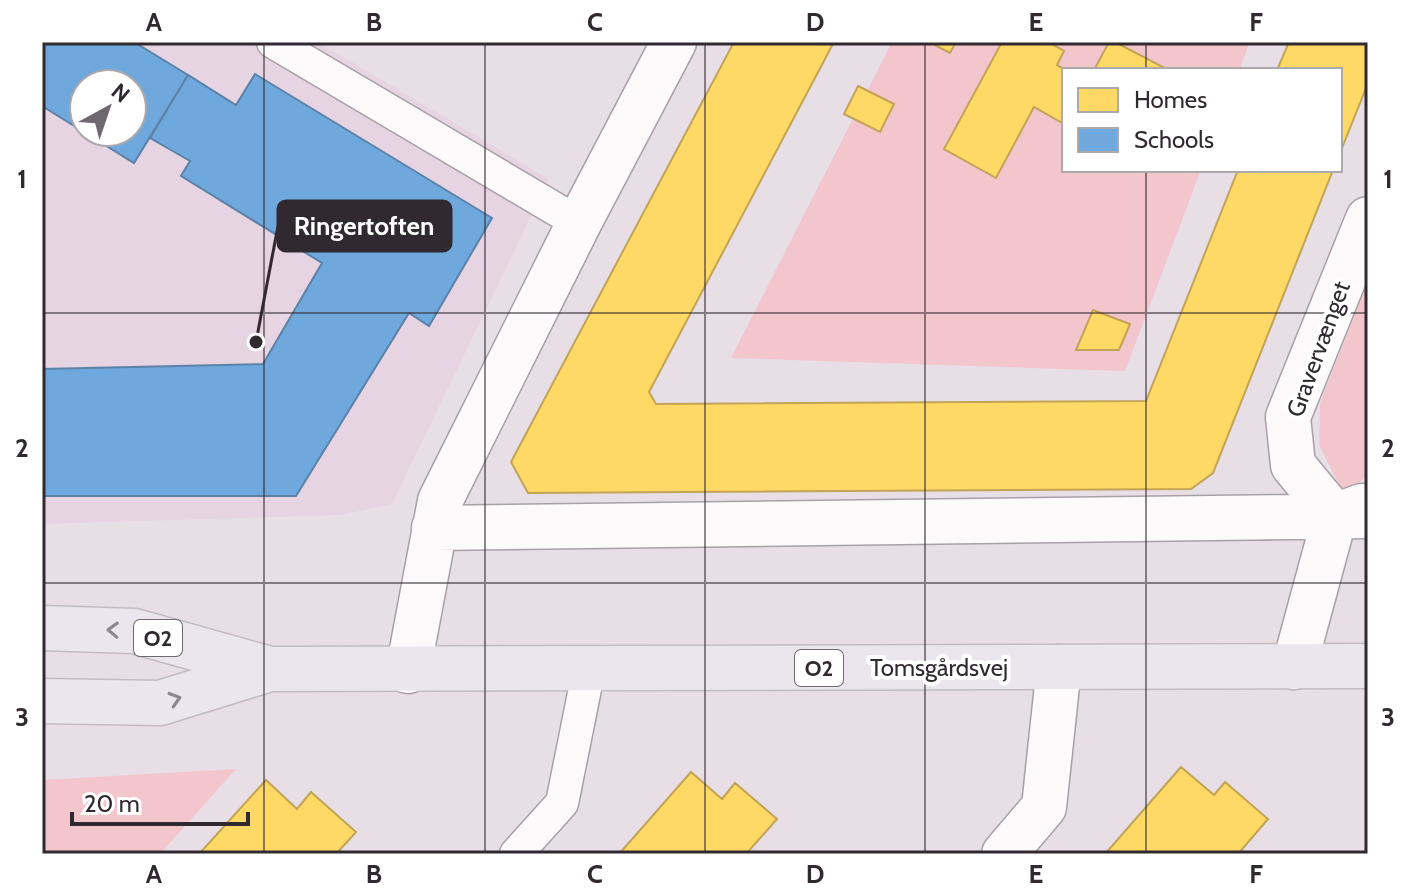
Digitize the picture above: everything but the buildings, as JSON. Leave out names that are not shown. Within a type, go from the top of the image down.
[{"type":"main road","name":"Tomsgårdsvej","points":[[42,628],[134,631],[270,669],[1368,666]]},
{"type":"main road","name":"Tomsgårdsvej","points":[[42,701],[160,703],[270,669]]},
{"type":"street","points":[[408,671],[440,501],[579,223],[674,42]]},
{"type":"street","name":"Gravervænget","points":[[1357,512],[1293,465],[1288,417],[1368,219]]},
{"type":"street","points":[[434,528],[1357,512],[1294,667]]},
{"type":"street","points":[[1004,854],[1044,807],[1059,667]]},
{"type":"lane","points":[[273,42],[579,223]]},
{"type":"lane","points":[[516,854],[562,803],[589,669]]},
{"type":"shaded area","points":[[42,42],[318,42],[549,179],[392,504],[341,515],[42,524]]},
{"type":"shaded area","points":[[892,42],[1250,42],[1240,68],[1062,68],[1062,172],[1200,172],[1125,371],[731,358]]},
{"type":"shaded area","points":[[1368,281],[1368,474],[1346,498],[1319,445],[1320,403]]},
{"type":"shaded area","points":[[236,769],[160,854],[42,854],[42,780]]},
{"type":"place","name":"Ringertoften","points":[[256,342]]}]
